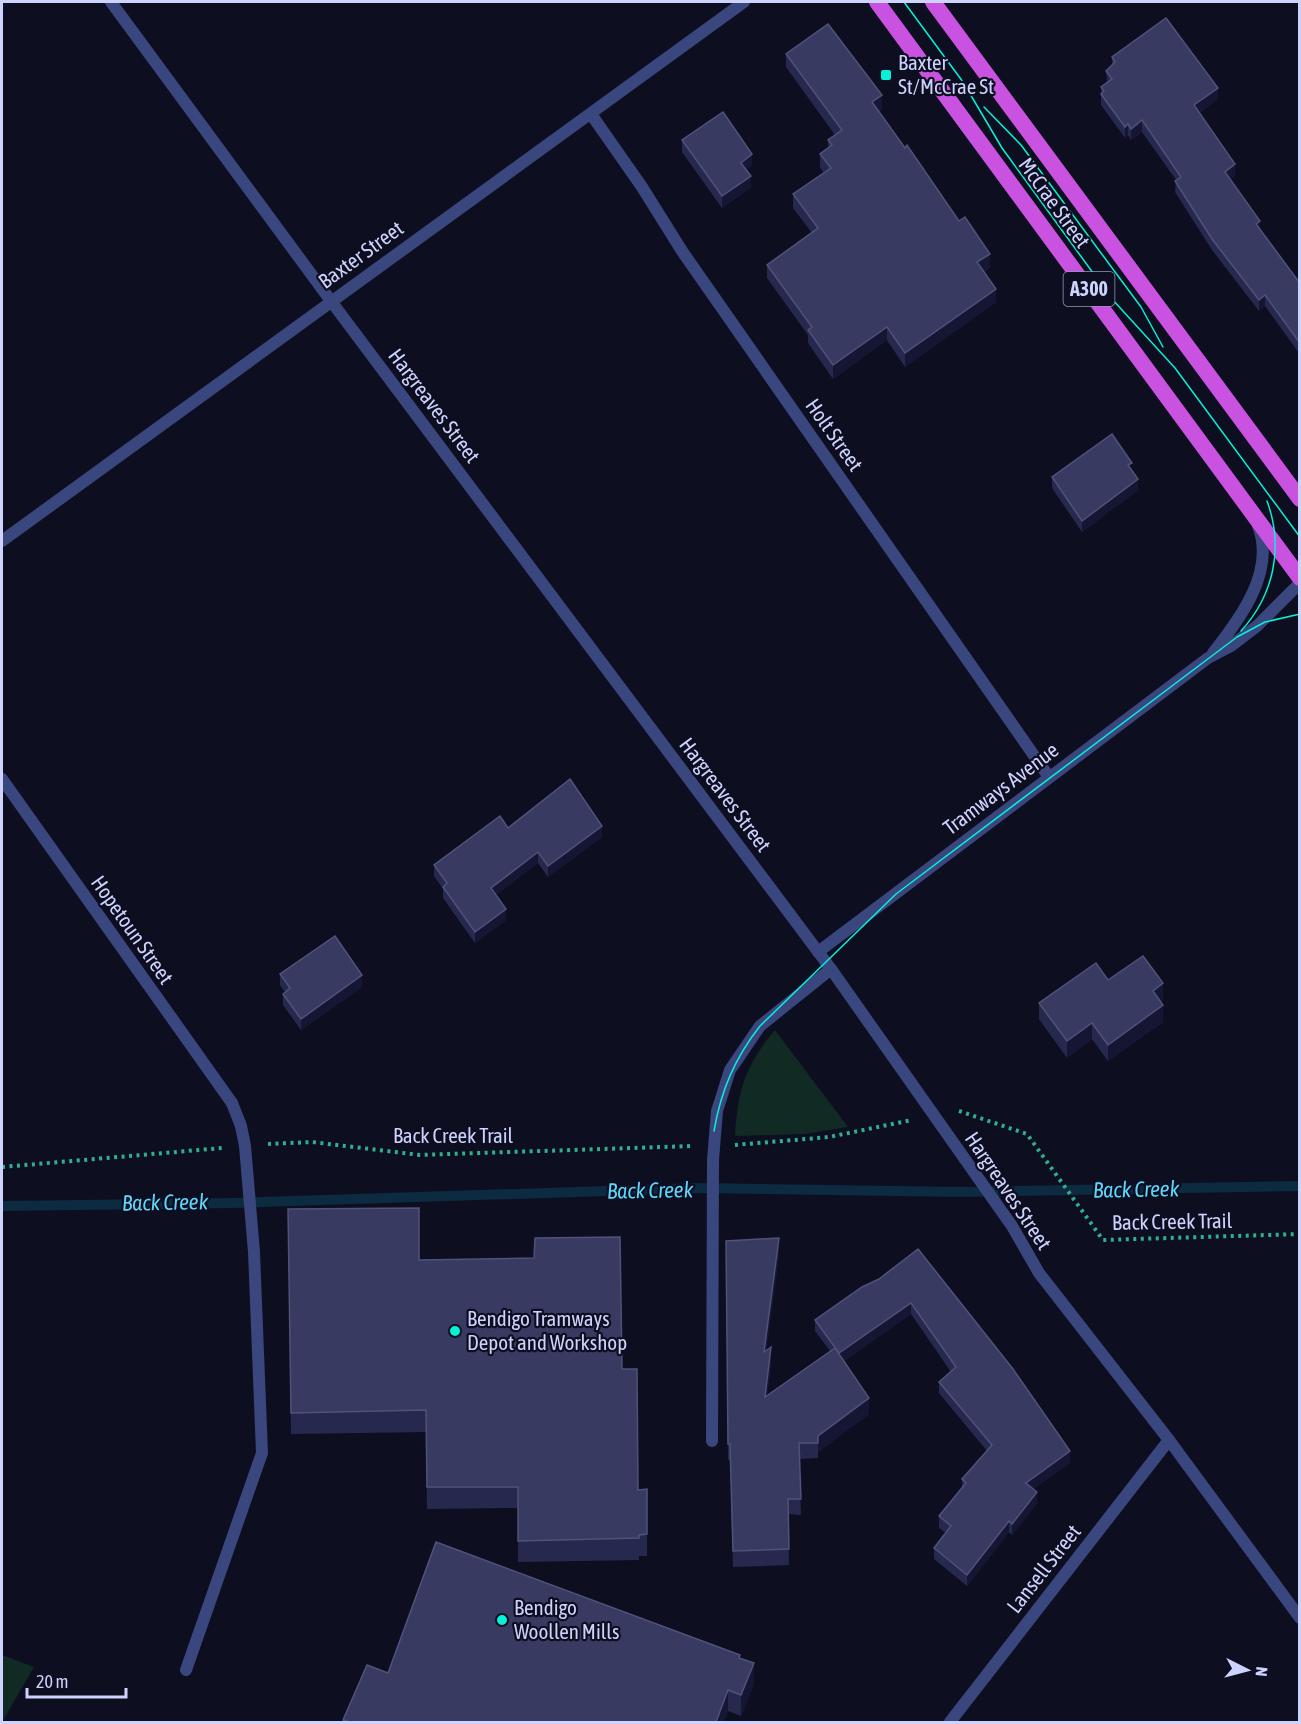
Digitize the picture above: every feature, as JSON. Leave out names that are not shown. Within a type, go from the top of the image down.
[{"type":"highway","name":"McCrae Street","points":[[878,2],[1251,509],[1299,581]]},
{"type":"highway","name":"McCrae Street","points":[[933,2],[1299,499]]},
{"type":"street","name":"Hargreaves Street","points":[[111,2],[331,301],[831,969],[1011,1226],[1039,1273],[1169,1440],[1299,1618]]},
{"type":"street","name":"Baxter Street","points":[[2,541],[744,2]]},
{"type":"street","name":"Holt Street","points":[[591,114],[682,251],[1049,777]]},
{"type":"street","name":"Tramways Avenue","points":[[1208,658],[1242,613],[1260,572],[1263,544],[1251,509]]},
{"type":"street","name":"Tramways Avenue","points":[[818,952],[1208,658],[1231,646],[1257,626],[1299,581]]},
{"type":"street","name":"Hopetoun Street","points":[[2,779],[232,1103],[241,1126],[245,1146],[254,1252],[262,1453],[186,1670]]},
{"type":"street","points":[[712,1441],[713,1160],[723,1090],[742,1048],[771,1016],[831,969]]},
{"type":"street","name":"Lansell Street","points":[[950,1722],[1169,1440]]},
{"type":"path","name":"Back Creek Trail","points":[[958,1110],[1027,1134],[1103,1240],[1299,1234]]},
{"type":"path","name":"Back Creek Trail","points":[[2,1167],[312,1142],[420,1155],[714,1146],[829,1137],[905,1123]]},
{"type":"green space","points":[[775,1030],[848,1127],[805,1134],[735,1136],[738,1105],[745,1079],[757,1055]]},
{"type":"green space","points":[[2,1655],[34,1667],[2,1722]]},
{"type":"building","points":[[1166,18],[1218,88],[1194,105],[1235,164],[1225,172],[1260,221],[1256,224],[1299,282],[1299,342],[1265,295],[1259,300],[1212,239],[1175,181],[1181,177],[1142,120],[1131,129],[1128,124],[1125,127],[1101,94],[1104,91],[1101,87],[1112,79],[1106,71],[1115,62],[1112,57]]},
{"type":"building","points":[[828,24],[882,95],[872,102],[905,148],[907,145],[959,221],[965,217],[990,254],[977,262],[996,289],[905,353],[887,327],[833,365],[808,330],[812,327],[767,265],[818,228],[793,194],[831,168],[820,154],[832,145],[828,140],[842,130],[786,54]]},
{"type":"building","points":[[723,112],[752,154],[741,163],[751,176],[722,196],[682,140]]},
{"type":"building","points":[[1112,434],[1132,463],[1128,465],[1138,479],[1082,521],[1052,477]]},
{"type":"building","points":[[570,779],[602,826],[548,866],[538,852],[491,888],[506,909],[475,932],[443,887],[447,883],[434,865],[500,816],[508,828]]},
{"type":"building","points":[[335,936],[362,975],[301,1019],[283,994],[290,988],[280,974]]},
{"type":"building","points":[[1143,956],[1163,983],[1153,991],[1163,1005],[1108,1045],[1092,1023],[1067,1041],[1039,1003],[1096,963],[1108,980]]},
{"type":"building","name":"Bendigo Tramways Depot and Workshop","points":[[419,1208],[419,1260],[534,1258],[535,1238],[620,1237],[622,1369],[637,1369],[638,1490],[647,1489],[647,1534],[639,1535],[639,1538],[518,1541],[518,1487],[427,1487],[426,1410],[291,1413],[288,1209]]},
{"type":"building","points":[[779,1238],[764,1352],[771,1347],[765,1397],[835,1348],[869,1398],[818,1436],[818,1443],[799,1443],[801,1499],[788,1499],[789,1549],[733,1551],[730,1444],[728,1444],[726,1241]]},
{"type":"building","points":[[918,1249],[1013,1369],[1070,1451],[1026,1483],[1037,1492],[1012,1524],[1009,1521],[967,1575],[934,1548],[951,1526],[939,1516],[966,1483],[962,1479],[992,1445],[939,1382],[956,1367],[911,1303],[839,1353],[815,1320],[862,1287],[879,1279]]},
{"type":"building","name":"Bendigo Woollen Mills","points":[[436,1542],[740,1655],[739,1658],[754,1663],[741,1695],[728,1690],[716,1722],[350,1722],[343,1720],[367,1665],[388,1673]]},
{"type":"waterway","name":"Back Creek","points":[[2,1206],[233,1203],[699,1188],[960,1192],[1300,1186]]},
{"type":"tram line","points":[[904,2],[963,82],[1002,148],[1112,299],[1175,368],[1300,537]]},
{"type":"tram line","points":[[984,107],[1021,145],[1141,307],[1163,347]]},
{"type":"tram line","points":[[1241,631],[1261,602],[1273,570],[1275,536],[1267,501]]},
{"type":"tram line","points":[[714,1131],[730,1075],[743,1050],[760,1026],[896,894],[1237,637],[1265,622],[1300,614]]},
{"type":"place","name":"Baxter St/McCrae St","points":[[886,75]]},
{"type":"place","name":"Bendigo Tramways Depot and Workshop","points":[[455,1331]]},
{"type":"place","name":"Bendigo Woollen Mills","points":[[502,1620]]}]
